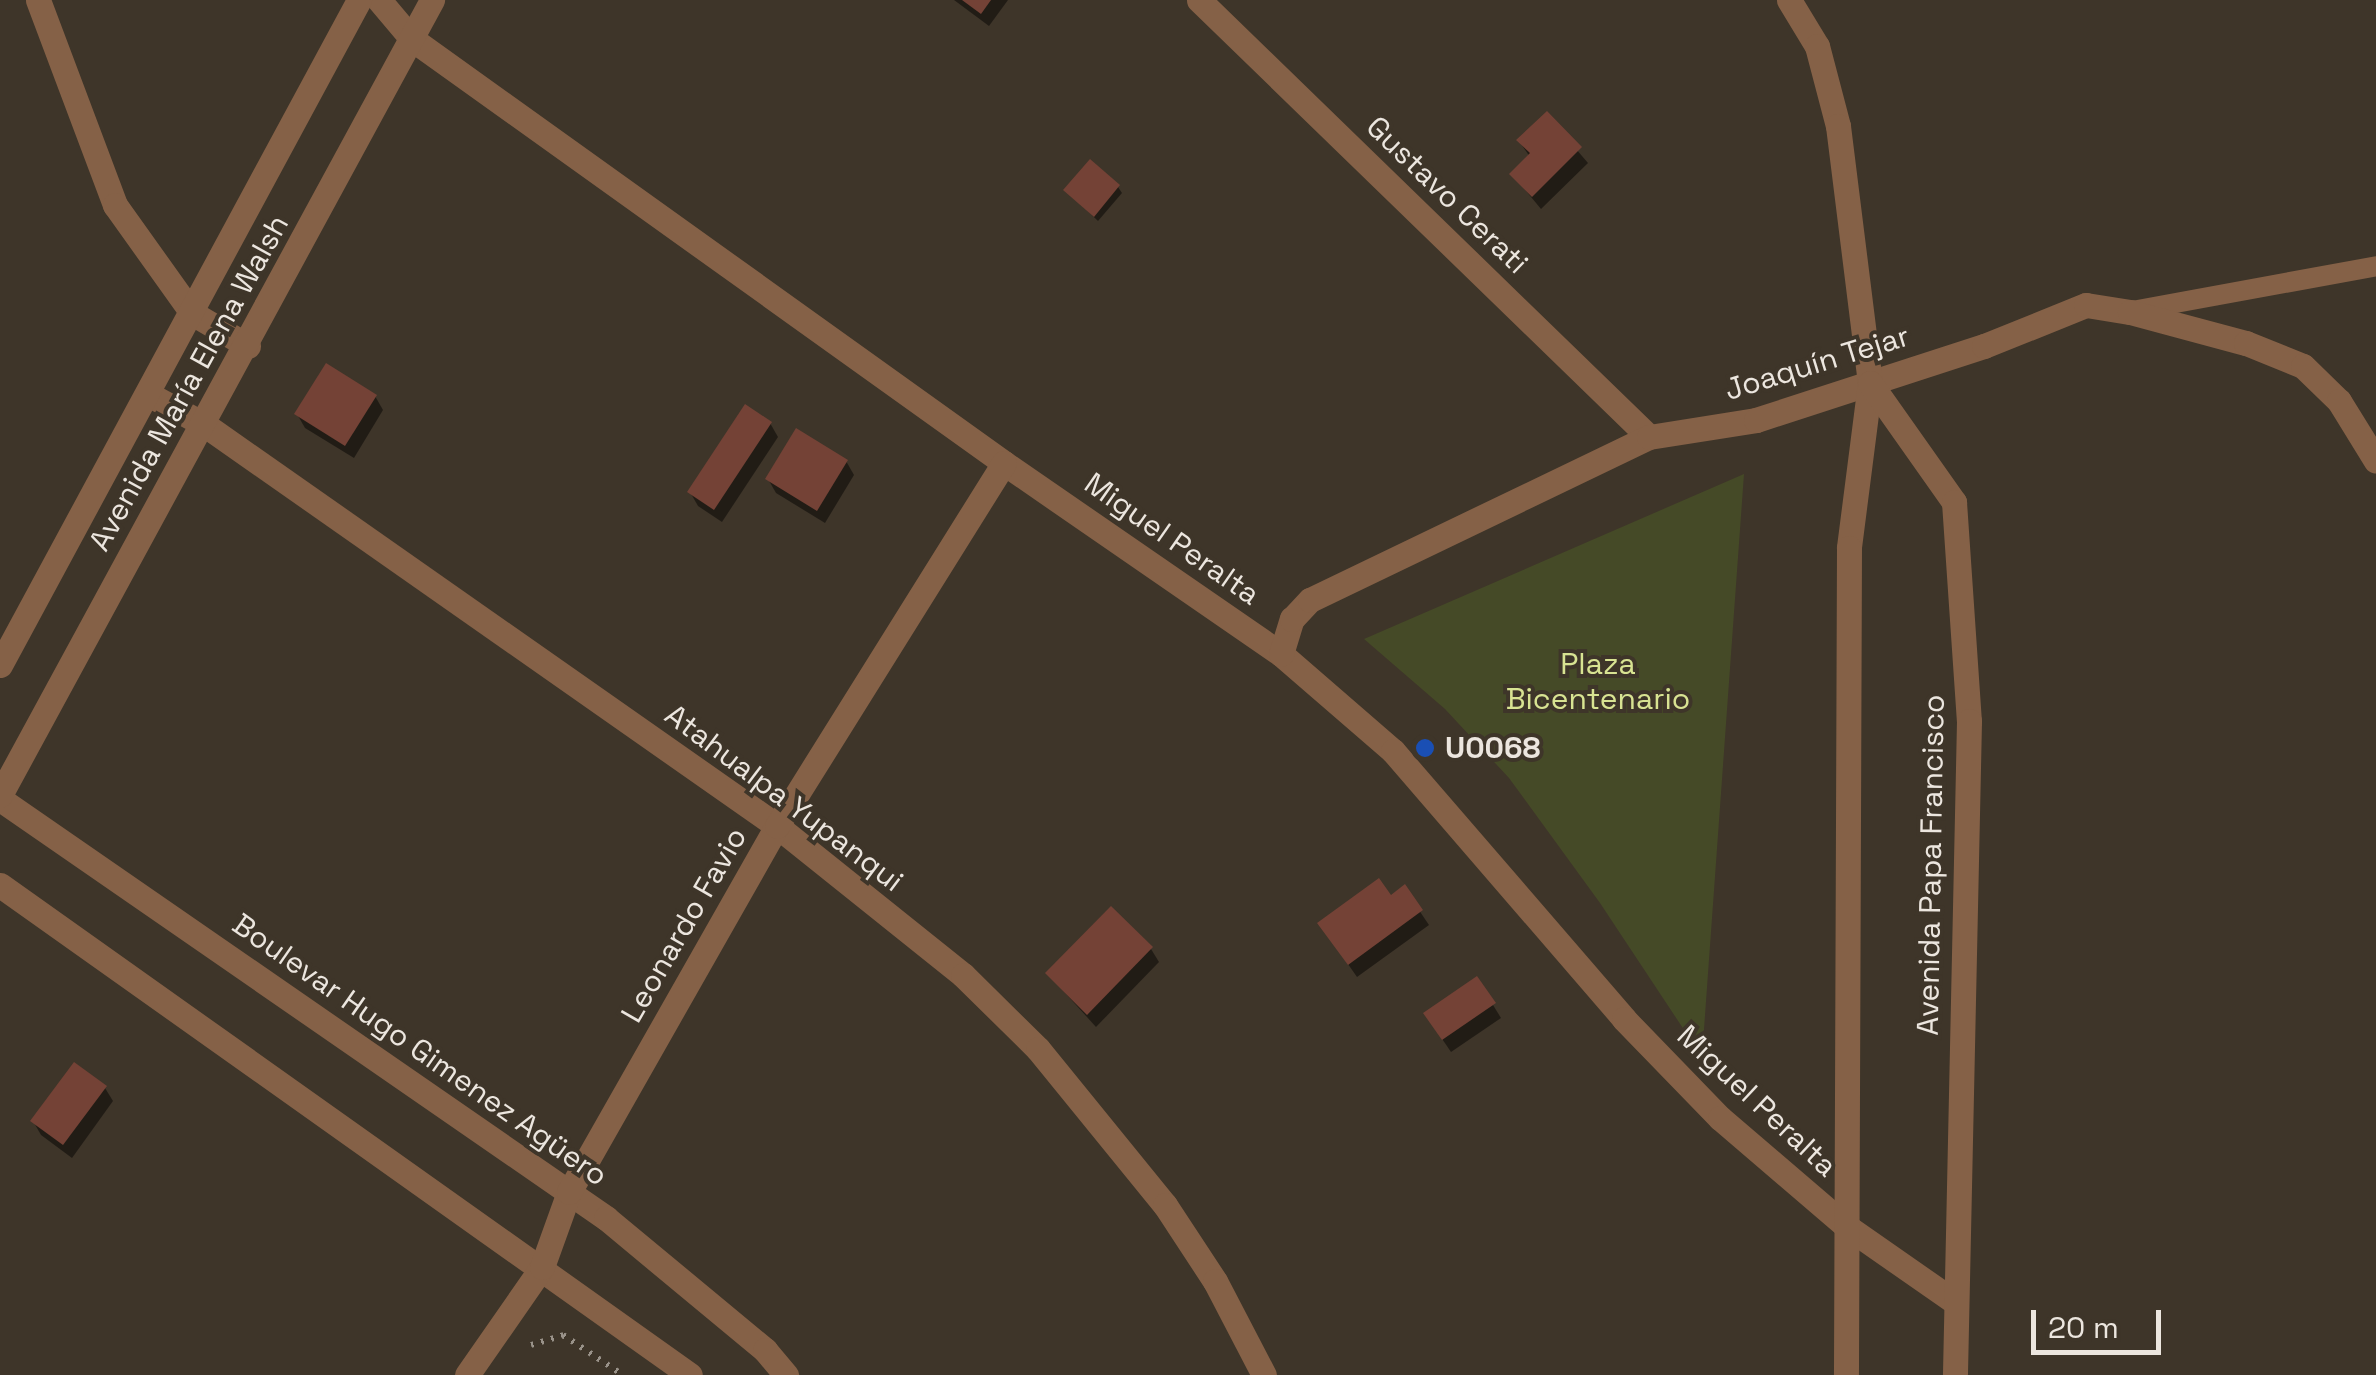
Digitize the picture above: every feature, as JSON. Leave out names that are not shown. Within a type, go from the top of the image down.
[{"type":"street","points":[[38,0],[115,205],[192,313],[248,346]]},
{"type":"street","name":"Avenida María Elena Walsh","points":[[0,665],[359,0]]},
{"type":"street","name":"Miguel Peralta","points":[[379,0],[412,39],[1004,463],[1281,654],[1393,751],[1624,1019],[1720,1118],[1846,1226],[1954,1302]]},
{"type":"street","name":"Avenida María Elena Walsh","points":[[0,797],[248,346],[432,0]]},
{"type":"street","name":"Gustavo Cerati","points":[[1199,0],[1649,437]]},
{"type":"street","name":"Avenida Papa Francisco","points":[[1789,0],[1817,46],[1838,126],[1870,382],[1849,548],[1846,1375]]},
{"type":"street","name":"Joaquín Tejar","points":[[1281,654],[1292,619],[1310,600],[1649,437],[1756,420],[1984,346],[2086,305],[2130,312],[2246,343],[2303,366],[2339,401],[2376,462]]},
{"type":"street","name":"Avenida Papa Francisco","points":[[1870,382],[1954,502],[1969,721],[1955,1375]]},
{"type":"street","name":"Atahualpa Yupanqui","points":[[148,394],[205,425],[777,826],[963,975],[1038,1049],[1165,1205],[1215,1281],[1264,1375]]},
{"type":"street","name":"Leonardo Favio","points":[[467,1375],[542,1267],[569,1192],[777,826],[1004,463]]},
{"type":"street","name":"Boulevar Hugo Gimenez Agüero","points":[[0,797],[569,1192],[765,1350],[786,1375]]},
{"type":"street","points":[[0,885],[690,1375]]},
{"type":"lane","points":[[2130,312],[2376,266]]},
{"type":"path","points":[[526,1353],[534,1342],[562,1335],[623,1375]]},
{"type":"green space","name":"Plaza Bicentenario","points":[[1744,474],[1702,1057],[1600,903],[1509,778],[1445,709],[1364,639]]},
{"type":"building","points":[[962,0],[991,0],[981,14]]},
{"type":"building","points":[[1547,111],[1582,147],[1532,197],[1509,174],[1530,153],[1516,140]]},
{"type":"building","points":[[1090,159],[1120,185],[1094,217],[1063,190]]},
{"type":"building","points":[[326,363],[377,395],[345,446],[294,414]]},
{"type":"building","points":[[745,404],[772,422],[714,510],[687,492]]},
{"type":"building","points":[[796,428],[848,460],[817,511],[765,479]]},
{"type":"building","points":[[1379,878],[1391,895],[1405,884],[1423,910],[1348,965],[1317,923]]},
{"type":"building","points":[[1111,906],[1153,947],[1087,1015],[1045,973]]},
{"type":"building","points":[[1477,976],[1496,1003],[1442,1040],[1423,1013]]},
{"type":"building","points":[[74,1062],[107,1086],[63,1145],[30,1121]]},
{"type":"place","name":"U0068","points":[[1425,748]]}]
